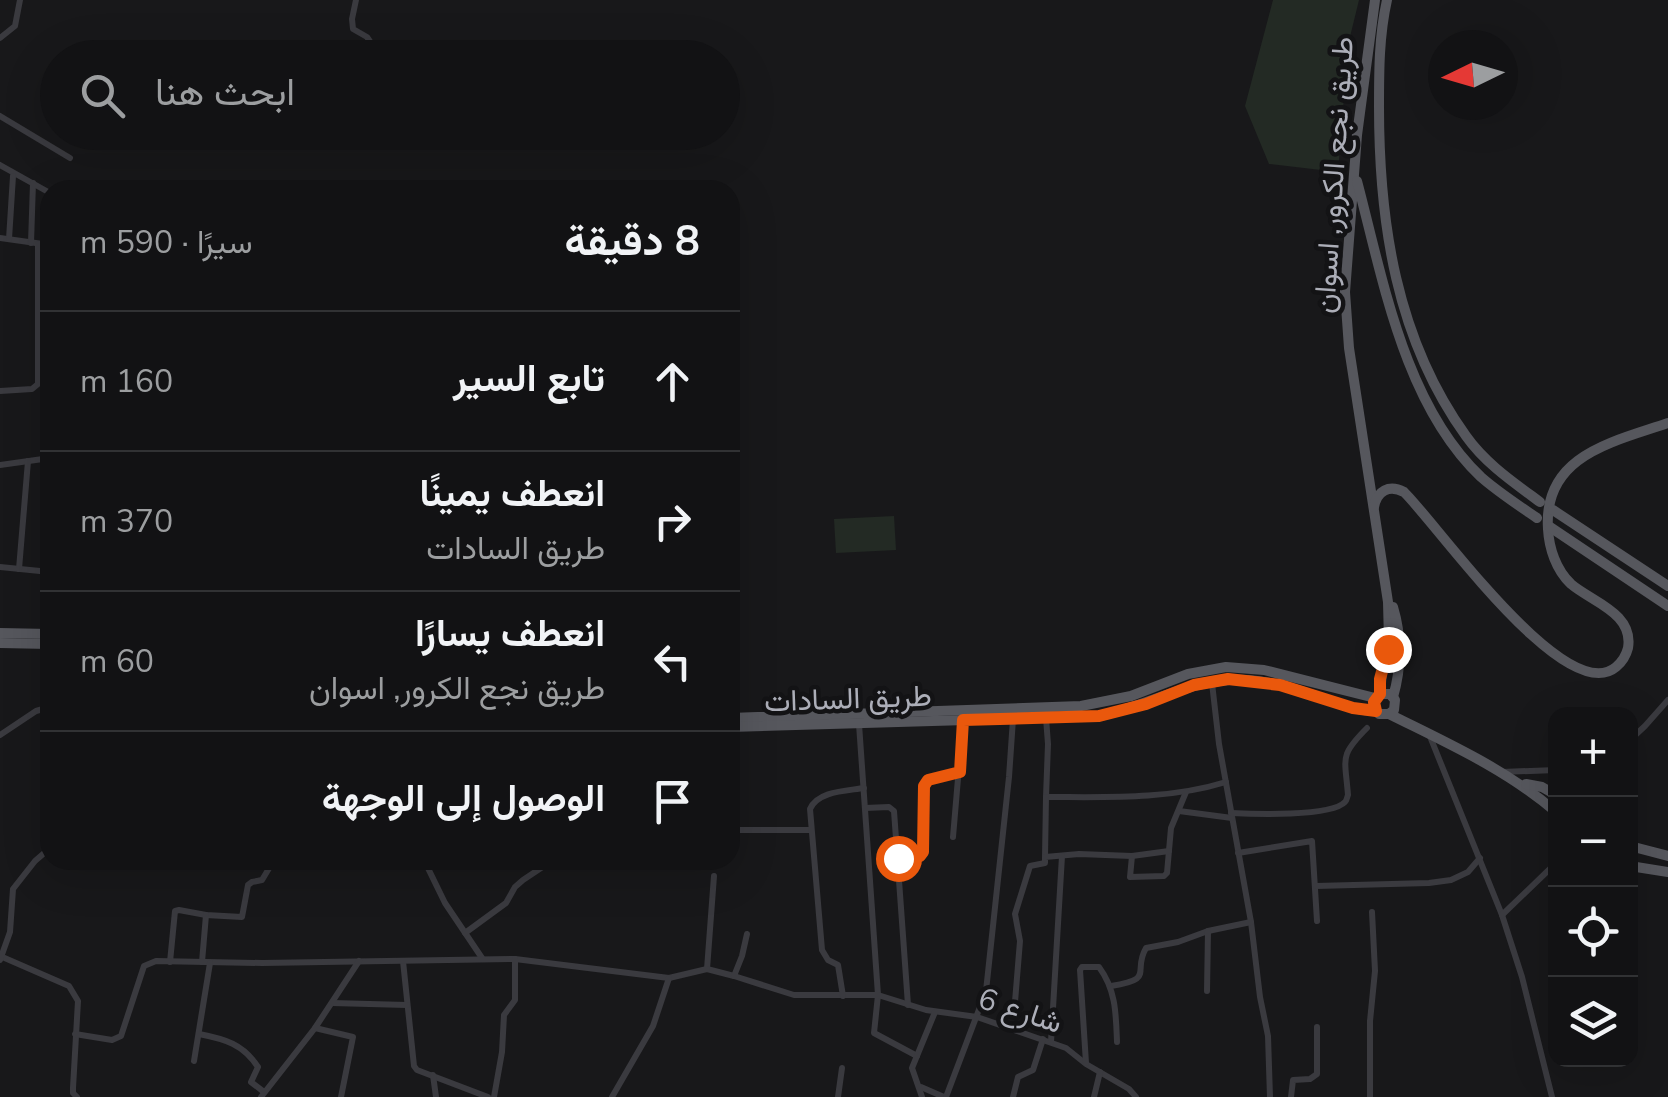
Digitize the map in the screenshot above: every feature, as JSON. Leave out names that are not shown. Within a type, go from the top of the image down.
[{"type":"main road","name":"طريق نجع الكرور, اسوان","points":[[1374,0],[1346,254],[1345,311],[1387,592],[1389,640],[1378,696]]},
{"type":"main road","name":"طريق نجع الكرور, اسوان","points":[[1387,0],[1379,59],[1379,160],[1385,228],[1406,315],[1426,365],[1467,437],[1491,464],[1540,502]]},
{"type":"main road","points":[[1354,170],[1393,322],[1436,418],[1481,477],[1536,518]]},
{"type":"main road","points":[[1374,512],[1381,492],[1392,488],[1404,492],[1519,624],[1544,647],[1588,674],[1610,672],[1626,655],[1628,633],[1613,612],[1570,583],[1560,569],[1548,538],[1550,504],[1564,473],[1576,460],[1668,423]]},
{"type":"main road","points":[[1553,510],[1665,584]]},
{"type":"main road","points":[[1550,527],[1668,606]]},
{"type":"main road","name":"طريق نجع الكرور, اسوان","points":[[1387,592],[1400,644],[1393,696]]},
{"type":"main road","points":[[0,633],[40,634]]},
{"type":"main road","points":[[0,643],[40,644]]},
{"type":"main road","name":"طريق السادات","points":[[740,718],[1081,706],[1119,700],[1188,674],[1226,667],[1264,670],[1378,696]]},
{"type":"main road","points":[[1350,691],[1368,685],[1382,672]]},
{"type":"main road","name":"طريق السادات","points":[[740,726],[1099,716],[1123,712],[1212,680],[1264,682],[1376,711]]},
{"type":"main road","points":[[1389,714],[1396,706],[1393,696],[1387,693],[1378,696],[1376,711],[1502,772],[1548,806]]},
{"type":"main road","points":[[1520,784],[1548,790]]},
{"type":"main road","points":[[1638,848],[1668,856]]},
{"type":"main road","points":[[1638,867],[1668,872]]},
{"type":"street","points":[[0,38],[15,26],[20,0]]},
{"type":"street","points":[[356,0],[353,29],[369,40]]},
{"type":"street","points":[[0,116],[40,140]]},
{"type":"street","points":[[57,150],[70,158]]},
{"type":"street","points":[[0,168],[30,182]]},
{"type":"street","points":[[0,168],[40,188]]},
{"type":"street","points":[[13,176],[5,239],[40,243]]},
{"type":"street","points":[[0,391],[34,388],[38,384],[30,182]]},
{"type":"street","points":[[0,464],[40,459]]},
{"type":"street","points":[[19,568],[28,461]]},
{"type":"street","points":[[0,566],[40,571]]},
{"type":"street","points":[[1212,680],[1212,705],[1268,1036],[1270,1097]]},
{"type":"street","points":[[1638,733],[1668,700]]},
{"type":"street","points":[[0,735],[40,710]]},
{"type":"street","points":[[920,1087],[945,1097],[986,990],[1013,718]]},
{"type":"street","points":[[1014,1014],[1020,942],[1015,914],[1028,868],[1045,858],[1046,718]]},
{"type":"street","points":[[953,837],[963,720]]},
{"type":"street","points":[[858,724],[878,995],[875,1035],[917,1056]]},
{"type":"street","points":[[1180,811],[1232,816],[1306,812],[1341,805],[1348,794],[1347,749],[1368,728]]},
{"type":"street","points":[[1428,734],[1502,914],[1552,1097]]},
{"type":"street","points":[[1502,772],[1548,770]]},
{"type":"street","points":[[898,858],[920,856],[924,849],[928,780],[960,772]]},
{"type":"street","points":[[1046,798],[1186,792],[1226,782]]},
{"type":"street","points":[[844,996],[838,965],[828,960],[822,950],[810,809],[814,800],[864,788]]},
{"type":"street","points":[[1132,856],[1130,877],[1164,876],[1168,870],[1171,828],[1186,792]]},
{"type":"street","points":[[865,808],[889,807],[894,811],[908,1005]]},
{"type":"street","points":[[740,830],[811,830]]},
{"type":"street","points":[[1238,852],[1312,841],[1317,921]]},
{"type":"street","points":[[1045,858],[1078,854],[1132,856],[1169,850]]},
{"type":"street","points":[[40,856],[13,889],[10,932],[0,958],[69,986],[78,1000],[73,1088],[77,1097]]},
{"type":"street","points":[[1013,1097],[1018,1077],[1033,1070],[1048,1041],[1062,856]]},
{"type":"street","points":[[1316,886],[1440,882],[1468,872],[1480,858]]},
{"type":"street","points":[[170,962],[175,911],[243,916],[248,886],[262,880],[268,870]]},
{"type":"street","points":[[429,870],[444,903],[483,960]]},
{"type":"street","points":[[465,933],[506,903],[515,886],[538,870]]},
{"type":"street","points":[[1502,914],[1548,871]]},
{"type":"street","points":[[708,969],[714,876]]},
{"type":"street","points":[[1370,1097],[1370,1021],[1375,971],[1372,912]]},
{"type":"street","points":[[194,1061],[206,962],[206,914]]},
{"type":"street","points":[[1111,986],[1140,976],[1146,948],[1251,922]]},
{"type":"street","points":[[1208,931],[1208,990]]},
{"type":"street","points":[[734,976],[747,934]]},
{"type":"street","points":[[75,1034],[117,1039],[121,1036],[144,966],[156,962],[515,959],[668,978],[708,969],[794,995],[878,995]]},
{"type":"street","points":[[403,961],[414,1066],[491,1097],[502,1052],[504,1015],[515,1000],[515,959]]},
{"type":"street","points":[[199,1034],[241,1047],[258,1067],[250,1082],[263,1095],[359,962]]},
{"type":"street","points":[[1086,1064],[1080,968],[1100,967],[1111,986],[1117,1042]]},
{"type":"street","points":[[612,1097],[656,1021],[668,978]]},
{"type":"street","name":"شارع 6","points":[[878,995],[935,1012],[977,1017],[1048,1041],[1071,1051],[1129,1088],[1136,1097]]},
{"type":"street","points":[[332,1003],[407,1005]]},
{"type":"street","points":[[922,1097],[912,1068],[935,1012]]},
{"type":"street","points":[[315,1028],[352,1037],[341,1097]]},
{"type":"street","points":[[1291,1097],[1293,1080],[1310,1079],[1317,1074],[1316,1028]]},
{"type":"street","points":[[838,1097],[842,1068]]},
{"type":"street","points":[[1094,1097],[1100,1072]]},
{"type":"street","points":[[433,1075],[436,1097]]},
{"type":"shaded area","points":[[1273,0],[1359,0],[1348,45],[1338,172],[1269,164],[1245,106]]},
{"type":"shaded area","points":[[894,516],[896,550],[836,553],[834,519]]},
{"type":"route","points":[[898,858],[920,856],[923,852],[924,786],[928,780],[960,772],[963,720],[1099,716],[1123,712],[1194,685],[1228,679],[1280,685],[1353,708],[1376,711],[1374,702],[1380,694],[1388,649]]}]
